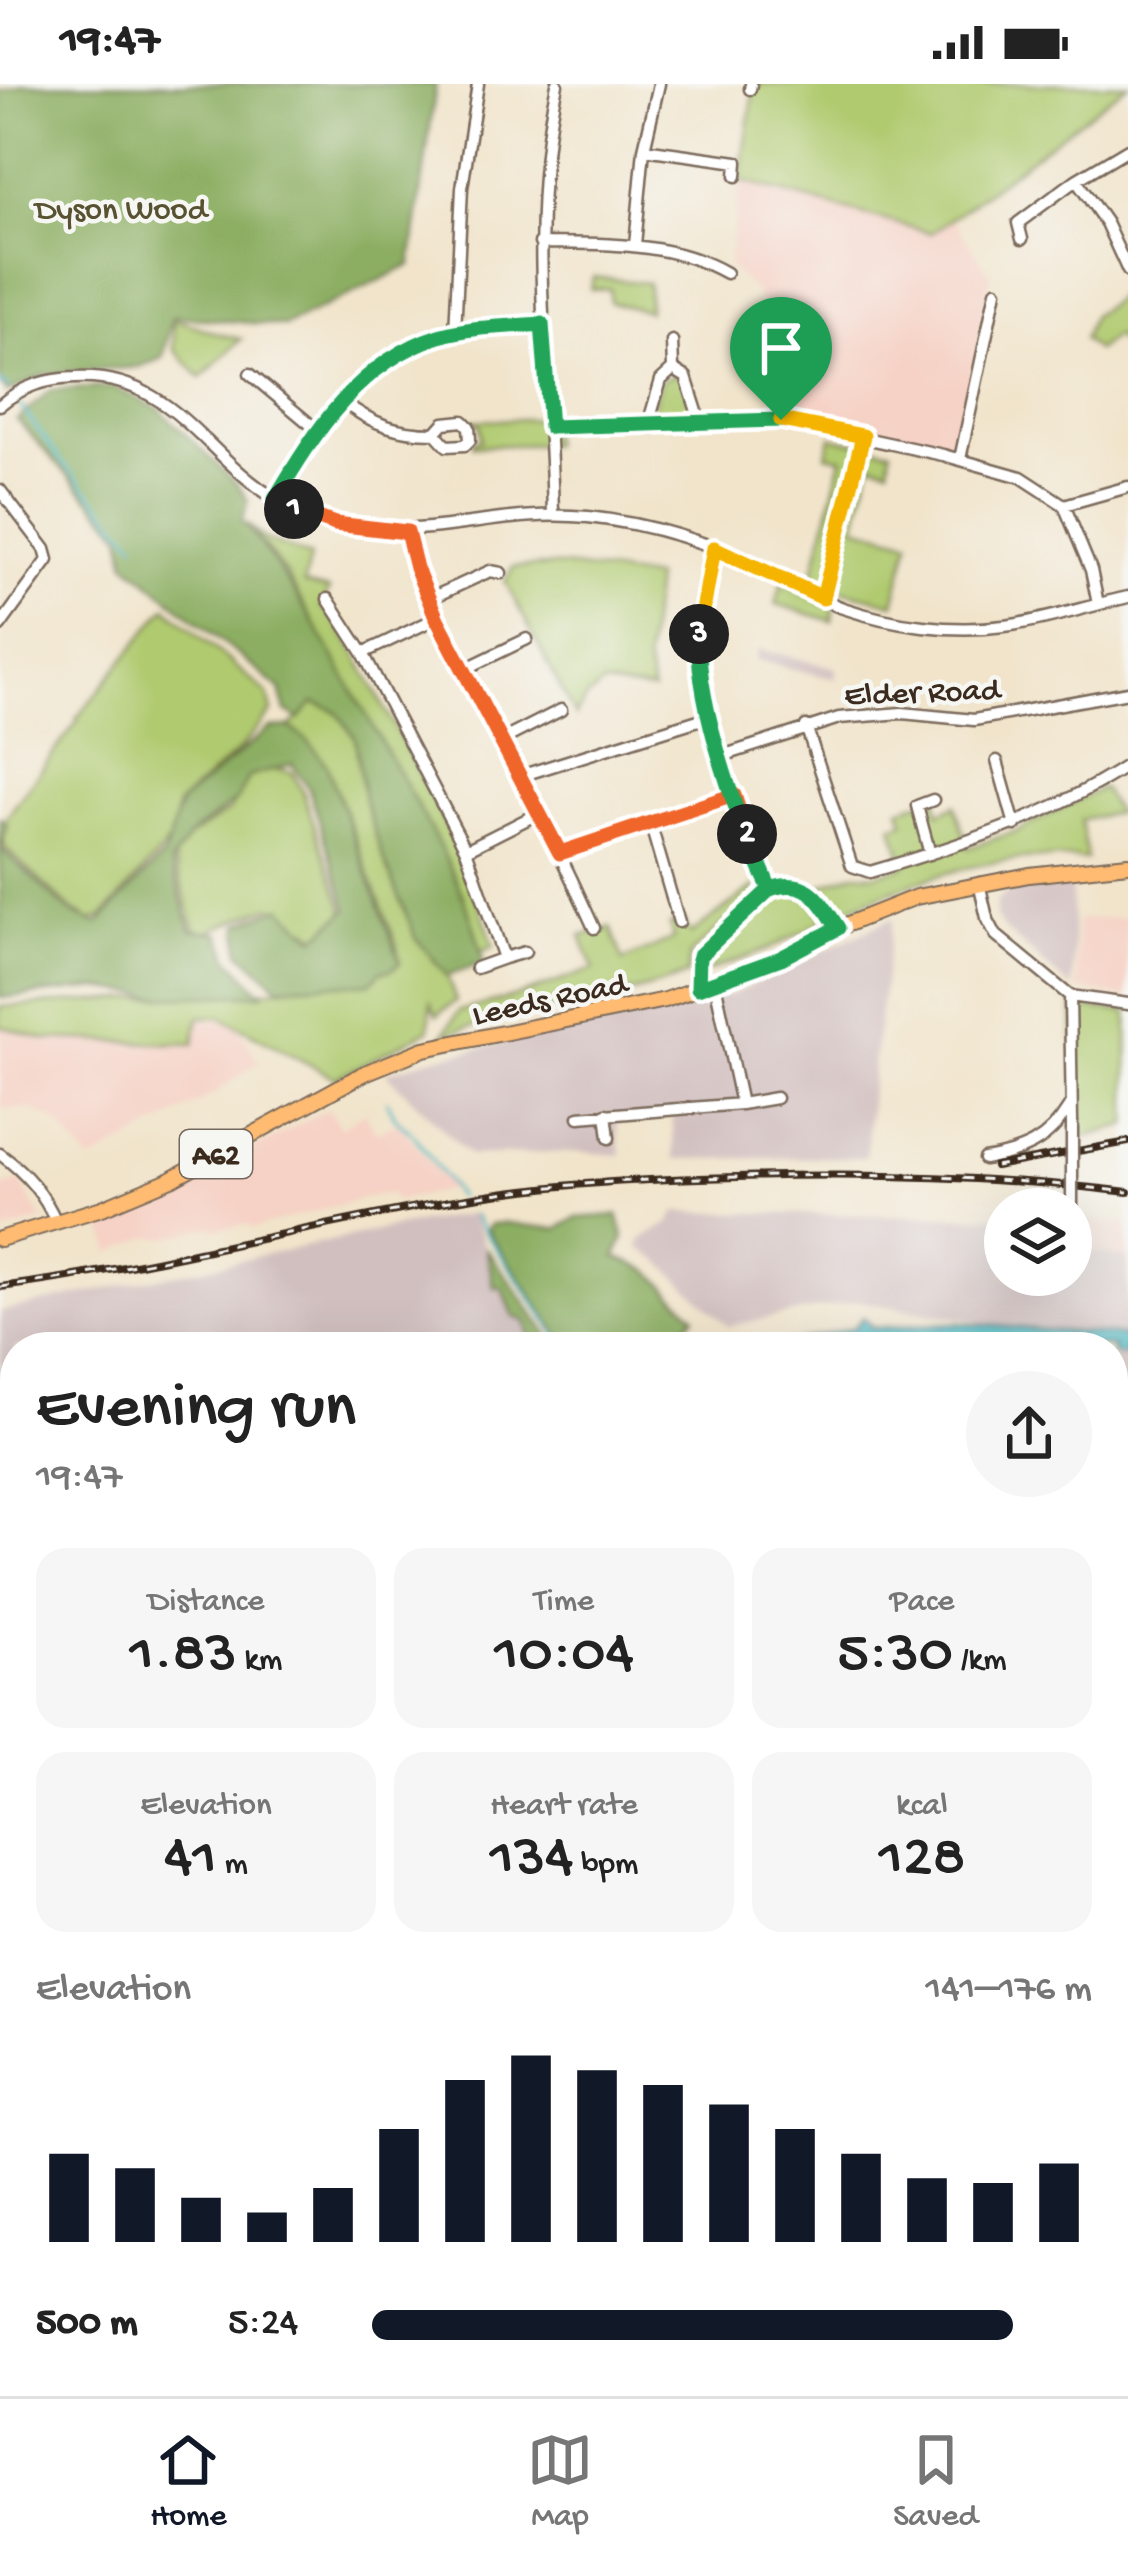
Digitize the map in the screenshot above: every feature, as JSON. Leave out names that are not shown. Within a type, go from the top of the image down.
[{"type":"main road","name":"Leeds Road","points":[[0,1239],[102,1208],[171,1179],[364,1073],[424,1049],[664,1000],[781,958],[838,928],[916,897],[979,883],[1128,864]]},
{"type":"street","points":[[455,332],[462,188],[478,84]]},
{"type":"street","points":[[553,515],[540,243],[541,194],[557,84]]},
{"type":"street","points":[[634,245],[644,148],[659,84]]},
{"type":"street","points":[[644,148],[739,156],[736,176]]},
{"type":"street","points":[[1022,239],[1018,223],[1128,149]]},
{"type":"street","points":[[1076,180],[1122,240],[1128,271]]},
{"type":"street","points":[[540,243],[634,245],[700,258],[726,273]]},
{"type":"street","points":[[959,460],[996,291]]},
{"type":"street","points":[[275,499],[316,430],[342,401],[400,354],[455,332],[542,324]]},
{"type":"street","points":[[649,421],[661,380],[673,369],[673,341]]},
{"type":"street","points":[[781,420],[785,345]]},
{"type":"street","points":[[673,369],[686,377],[700,421]]},
{"type":"street","points":[[250,374],[316,430]]},
{"type":"street","points":[[0,405],[22,388],[50,379],[115,378],[175,410],[245,480],[275,499],[335,524],[407,532],[553,515],[660,530],[714,548],[823,598],[896,622],[1004,626],[1128,597]]},
{"type":"street","points":[[342,401],[366,419],[401,433],[435,434]]},
{"type":"street","points":[[550,427],[781,420],[1021,477],[1064,505],[1091,569],[1098,604]]},
{"type":"street","points":[[823,598],[863,436]]},
{"type":"street","points":[[1064,505],[1128,487]]},
{"type":"street","points":[[0,490],[45,549],[48,560],[0,625]]},
{"type":"street","points":[[407,532],[437,619],[560,853],[594,928]]},
{"type":"street","points":[[714,548],[698,644],[708,717],[755,860],[770,889]]},
{"type":"street","points":[[429,599],[490,571],[501,572]]},
{"type":"street","points":[[328,599],[363,652],[466,850],[504,958]]},
{"type":"street","points":[[363,652],[437,619]]},
{"type":"street","points":[[465,670],[527,639]]},
{"type":"street","name":"Elder Road","points":[[722,757],[839,718],[902,713],[974,720],[1128,692]]},
{"type":"street","points":[[502,740],[561,710]]},
{"type":"street","points":[[520,776],[708,717]]},
{"type":"street","points":[[806,726],[852,866],[869,872],[1016,825],[1085,793],[1128,765]]},
{"type":"street","points":[[998,760],[1016,825]]},
{"type":"street","points":[[560,853],[734,795]]},
{"type":"street","points":[[930,854],[911,807],[933,800]]},
{"type":"street","points":[[466,850],[537,814]]},
{"type":"street","points":[[651,826],[669,907],[679,922]]},
{"type":"street","points":[[979,883],[986,918],[996,935],[1070,996],[1128,1004]]},
{"type":"street","points":[[698,988],[699,956],[770,889],[792,885],[811,892],[822,900],[838,928]]},
{"type":"street","points":[[476,968],[525,952]]},
{"type":"street","points":[[715,983],[741,1104]]},
{"type":"street","points":[[1070,996],[1072,1188]]},
{"type":"street","points":[[579,1117],[776,1099]]},
{"type":"street","points":[[984,1159],[1018,1153],[1038,1143],[1055,1130],[1071,1105]]},
{"type":"street","points":[[606,1114],[609,1138]]},
{"type":"street","points":[[0,1154],[18,1166],[47,1201],[56,1222]]},
{"type":"shaded area","points":[[740,181],[932,233],[951,216],[991,275],[957,452],[784,413],[785,353],[797,351],[796,342],[787,342],[754,291],[728,266]]},
{"type":"shaded area","points":[[758,649],[837,668],[835,679],[756,660]]},
{"type":"shaded area","points":[[1071,883],[1072,989],[1002,927],[996,916],[997,901],[1009,891]]},
{"type":"shaded area","points":[[1128,917],[1128,997],[1077,989],[1077,920]]},
{"type":"shaded area","points":[[893,918],[866,1157],[675,1159],[672,1115],[617,1122],[621,1155],[470,1156],[386,1073],[429,1059],[731,995]]},
{"type":"shaded area","points":[[199,1020],[234,1021],[259,1062],[213,1095],[90,1162],[54,1120],[33,1110],[0,1108],[0,1025],[195,1045]]},
{"type":"shaded area","points":[[328,1109],[341,1128],[364,1112],[376,1132],[398,1123],[451,1189],[395,1201],[390,1193],[377,1195],[251,1229],[248,1224],[212,1226],[164,1238],[150,1236],[111,1252],[101,1220],[152,1202]]},
{"type":"shaded area","points":[[20,1181],[42,1220],[0,1233],[0,1189]]},
{"type":"shaded area","points":[[676,1212],[984,1217],[984,1296],[1092,1296],[1092,1252],[1128,1259],[1128,1332],[974,1332],[976,1321],[858,1301],[728,1326],[639,1247],[642,1239],[670,1223]]},
{"type":"shaded area","points":[[472,1214],[494,1287],[507,1292],[514,1317],[526,1320],[529,1332],[0,1332],[0,1312]]},
{"type":"shaded area","points":[[1092,1221],[1128,1224],[1128,1259],[1092,1252]]},
{"type":"green space","name":"Dyson Wood","points":[[24,84],[436,84],[411,265],[285,326],[173,316],[163,358],[139,367],[45,374],[8,392],[0,384],[0,189],[5,173],[0,92]]},
{"type":"green space","points":[[755,84],[1128,84],[932,233],[740,181]]},
{"type":"green space","points":[[593,277],[648,283],[648,311],[610,302],[610,289],[591,289]]},
{"type":"green space","points":[[1128,290],[1128,353],[1115,336],[1096,351],[1083,339],[1092,316]]},
{"type":"green space","points":[[174,319],[241,339],[201,378],[174,349]]},
{"type":"green space","points":[[680,372],[700,421],[649,421],[661,380]]},
{"type":"green space","points":[[113,387],[159,409],[248,500],[242,521],[320,634],[431,829],[457,881],[483,963],[447,976],[416,938],[364,800],[355,737],[336,711],[314,703],[299,719],[286,711],[280,689],[126,563],[122,534],[17,420],[51,390]]},
{"type":"green space","points":[[549,418],[551,444],[474,446],[473,441],[481,440],[480,424],[472,421]]},
{"type":"green space","points":[[831,437],[891,450],[889,467],[871,463],[856,526],[910,541],[894,603],[811,583],[842,458],[827,455]]},
{"type":"green space","points":[[247,524],[263,538],[310,557],[304,584],[329,590],[321,607],[359,659],[463,858],[494,946],[481,952],[462,895],[425,821],[286,574]]},
{"type":"green space","points":[[561,566],[655,578],[646,661],[653,691],[603,685],[575,716],[505,581],[513,567]]},
{"type":"green space","points":[[782,582],[834,608],[832,621],[776,604]]},
{"type":"green space","points":[[166,607],[268,694],[272,712],[241,748],[177,805],[173,838],[103,916],[91,921],[71,909],[5,848],[1,827],[76,719]]},
{"type":"green space","points":[[313,703],[336,711],[355,737],[364,800],[383,857],[416,938],[447,976],[456,1001],[437,1015],[431,1003],[429,1030],[335,1078],[221,1017],[199,1017],[194,1044],[44,1039],[0,1026],[0,1007],[267,990],[391,970],[400,963],[327,766],[290,727]]},
{"type":"green space","points":[[290,727],[327,766],[400,962],[381,971],[371,983],[278,986],[240,952],[239,924],[281,907],[315,938],[348,909],[309,789],[292,764],[248,777],[237,800],[192,833],[171,862],[191,930],[220,933],[230,959],[263,994],[164,997],[98,988],[0,998],[0,818],[7,825],[1,849],[71,913],[98,924],[164,855],[181,802],[270,728]]},
{"type":"green space","points":[[268,768],[292,772],[303,792],[346,915],[320,938],[271,906],[201,934],[194,927],[173,855],[185,840],[230,810],[247,774]]},
{"type":"green space","points":[[1102,788],[1116,813],[1081,820],[1087,859],[1028,858],[973,866],[836,914],[817,887],[855,873],[875,874],[905,866],[893,826],[904,822],[900,809],[936,796],[939,813],[955,805],[968,848],[1017,831]]},
{"type":"green space","points":[[754,887],[756,894],[690,955],[687,975],[444,1034],[459,1011],[594,969],[581,936],[611,927],[623,961],[673,939],[670,925],[684,921],[691,934]]},
{"type":"green space","points":[[783,891],[811,897],[825,920],[769,949],[708,971],[704,958],[710,948],[773,894]]},
{"type":"green space","points":[[1073,1007],[1128,1012],[1128,1125],[1078,1139]]},
{"type":"green space","points":[[618,1215],[624,1237],[616,1257],[650,1271],[695,1316],[681,1332],[557,1332],[486,1229],[505,1223],[557,1229],[577,1218]]},
{"type":"green space","points":[[486,1248],[546,1332],[529,1332],[526,1321],[514,1317],[502,1287],[494,1287]]},
{"type":"water","points":[[863,1317],[873,1328],[957,1323],[1067,1332],[836,1332],[853,1328]]},
{"type":"waterway","points":[[0,382],[8,388]]},
{"type":"waterway","points":[[17,401],[61,461],[136,544]]},
{"type":"waterway","points":[[387,1101],[458,1197]]},
{"type":"waterway","points":[[473,1215],[555,1332]]},
{"type":"railway","points":[[995,1166],[1128,1142]]},
{"type":"railway","points":[[0,1287],[119,1268],[415,1207],[573,1185],[884,1176],[1128,1192]]},
{"type":"route","points":[[781,420],[550,427],[542,324],[455,332],[400,354],[349,394],[316,430],[275,499],[335,524],[407,532],[437,619],[560,853],[734,795],[755,860],[770,889],[706,946],[699,956],[698,988],[781,958],[838,928],[822,900],[811,892],[792,885],[770,889],[755,860],[722,757],[708,717],[698,664],[700,614],[714,548],[823,598],[863,436],[781,420]]}]
